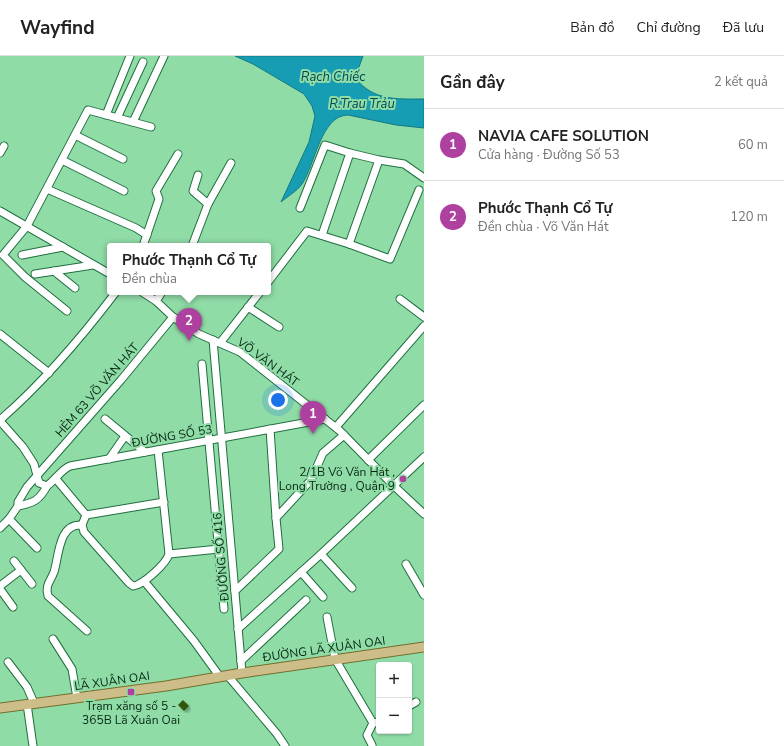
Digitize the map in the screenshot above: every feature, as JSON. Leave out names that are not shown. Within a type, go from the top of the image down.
[{"type":"main road","name":"ĐƯỜNG LÃ XUÂN OAI","points":[[224,677],[335,659],[424,647]]},
{"type":"main road","name":"LÃ XUÂN OAI","points":[[0,708],[224,677]]},
{"type":"street","points":[[106,115],[130,56]]},
{"type":"street","points":[[133,122],[164,56]]},
{"type":"street","points":[[117,118],[143,62]]},
{"type":"street","points":[[67,311],[25,277],[1,255],[27,226],[88,110],[151,127]]},
{"type":"street","points":[[75,135],[123,159]]},
{"type":"street","points":[[300,208],[325,145],[379,160],[404,164],[424,178]]},
{"type":"street","points":[[0,153],[4,146]]},
{"type":"street","points":[[322,235],[350,153]]},
{"type":"street","points":[[144,243],[159,199],[156,191],[178,154]]},
{"type":"street","points":[[62,160],[124,191]]},
{"type":"street","points":[[349,244],[379,160]]},
{"type":"street","points":[[193,243],[208,204],[231,163]]},
{"type":"street","points":[[198,175],[193,191],[208,204]]},
{"type":"street","points":[[47,189],[136,228],[147,235]]},
{"type":"street","points":[[271,278],[308,231],[390,259],[419,190]]},
{"type":"street","points":[[0,211],[107,272]]},
{"type":"street","points":[[22,255],[63,247]]},
{"type":"street","points":[[35,274],[93,265]]},
{"type":"street","points":[[54,271],[75,288]]},
{"type":"street","points":[[47,486],[39,483],[34,464],[23,447],[0,421],[49,374],[91,325],[114,295]]},
{"type":"street","name":"VÕ VĂN HÁT","points":[[147,295],[156,301],[173,317],[199,334],[240,352],[336,427],[424,514]]},
{"type":"street","points":[[156,301],[160,295]]},
{"type":"street","points":[[216,342],[258,295]]},
{"type":"street","points":[[400,299],[424,317]]},
{"type":"street","points":[[248,307],[278,327]]},
{"type":"street","name":"HẺM 63 VÕ VĂN HÁT","points":[[0,528],[9,519],[18,506],[18,502],[27,487],[36,476],[121,380],[173,317]]},
{"type":"street","points":[[336,427],[424,326]]},
{"type":"street","points":[[0,334],[49,374]]},
{"type":"street","name":"ĐƯỜNG SỐ 416","points":[[216,342],[222,438],[242,673]]},
{"type":"street","points":[[202,364],[224,609]]},
{"type":"street","points":[[368,460],[424,404]]},
{"type":"street","points":[[105,419],[145,452]]},
{"type":"street","name":"ĐƯỜNG SỐ 53","points":[[18,506],[33,503],[43,493],[47,486],[56,479],[64,468],[70,466],[325,419]]},
{"type":"street","points":[[235,591],[279,549],[270,429]]},
{"type":"street","points":[[276,518],[311,480],[324,453],[344,435]]},
{"type":"street","points":[[109,459],[125,436]]},
{"type":"street","points":[[86,515],[82,526],[84,532],[129,583],[134,586],[138,586],[167,560],[169,554],[158,450]]},
{"type":"street","points":[[238,629],[321,554],[424,457]]},
{"type":"street","points":[[56,479],[86,515]]},
{"type":"street","points":[[86,515],[164,502]]},
{"type":"street","points":[[9,519],[37,548]]},
{"type":"street","points":[[82,526],[76,525],[64,534],[57,553],[54,573],[46,590],[48,596],[87,631]]},
{"type":"street","points":[[169,554],[219,549]]},
{"type":"street","points":[[321,554],[352,588]]},
{"type":"street","points":[[14,561],[32,584]]},
{"type":"street","points":[[406,564],[424,595]]},
{"type":"street","points":[[0,586],[21,570]]},
{"type":"street","points":[[301,572],[323,597]]},
{"type":"street","points":[[144,581],[224,677],[277,734],[285,746]]},
{"type":"street","points":[[0,589],[14,607]]},
{"type":"street","points":[[242,661],[306,600]]},
{"type":"street","points":[[327,617],[335,659],[376,723],[367,735],[372,745]]},
{"type":"street","points":[[53,639],[72,669],[77,698]]},
{"type":"street","points":[[8,662],[27,687],[30,704],[33,746]]},
{"type":"street","points":[[412,704],[416,702]]},
{"type":"water","points":[[235,56],[363,56],[355,78],[362,86],[378,95],[404,99],[424,99],[424,128],[396,125],[348,115],[339,117],[331,123],[325,132],[307,176],[302,184],[281,202],[309,142],[315,116],[312,106],[304,94],[253,64]]},
{"type":"building","points":[[183,700],[189,706],[184,711],[178,705]]},
{"type":"place","name":"Phước Thạnh Cổ Tự","points":[[189,341]]},
{"type":"place","name":"NAVIA CAFE SOLUTION","points":[[313,434]]},
{"type":"place","name":"2/1B Võ Văn Hát , Long Trường , Quận 9","points":[[403,479]]},
{"type":"place","name":"Trạm xăng số 5 - 365B Lã Xuân Oai","points":[[131,692]]},
{"type":"water label","name":"Rạch Chiếc","points":[[333,77]]},
{"type":"water label","name":"R.Trau Trảu","points":[[362,104]]}]
